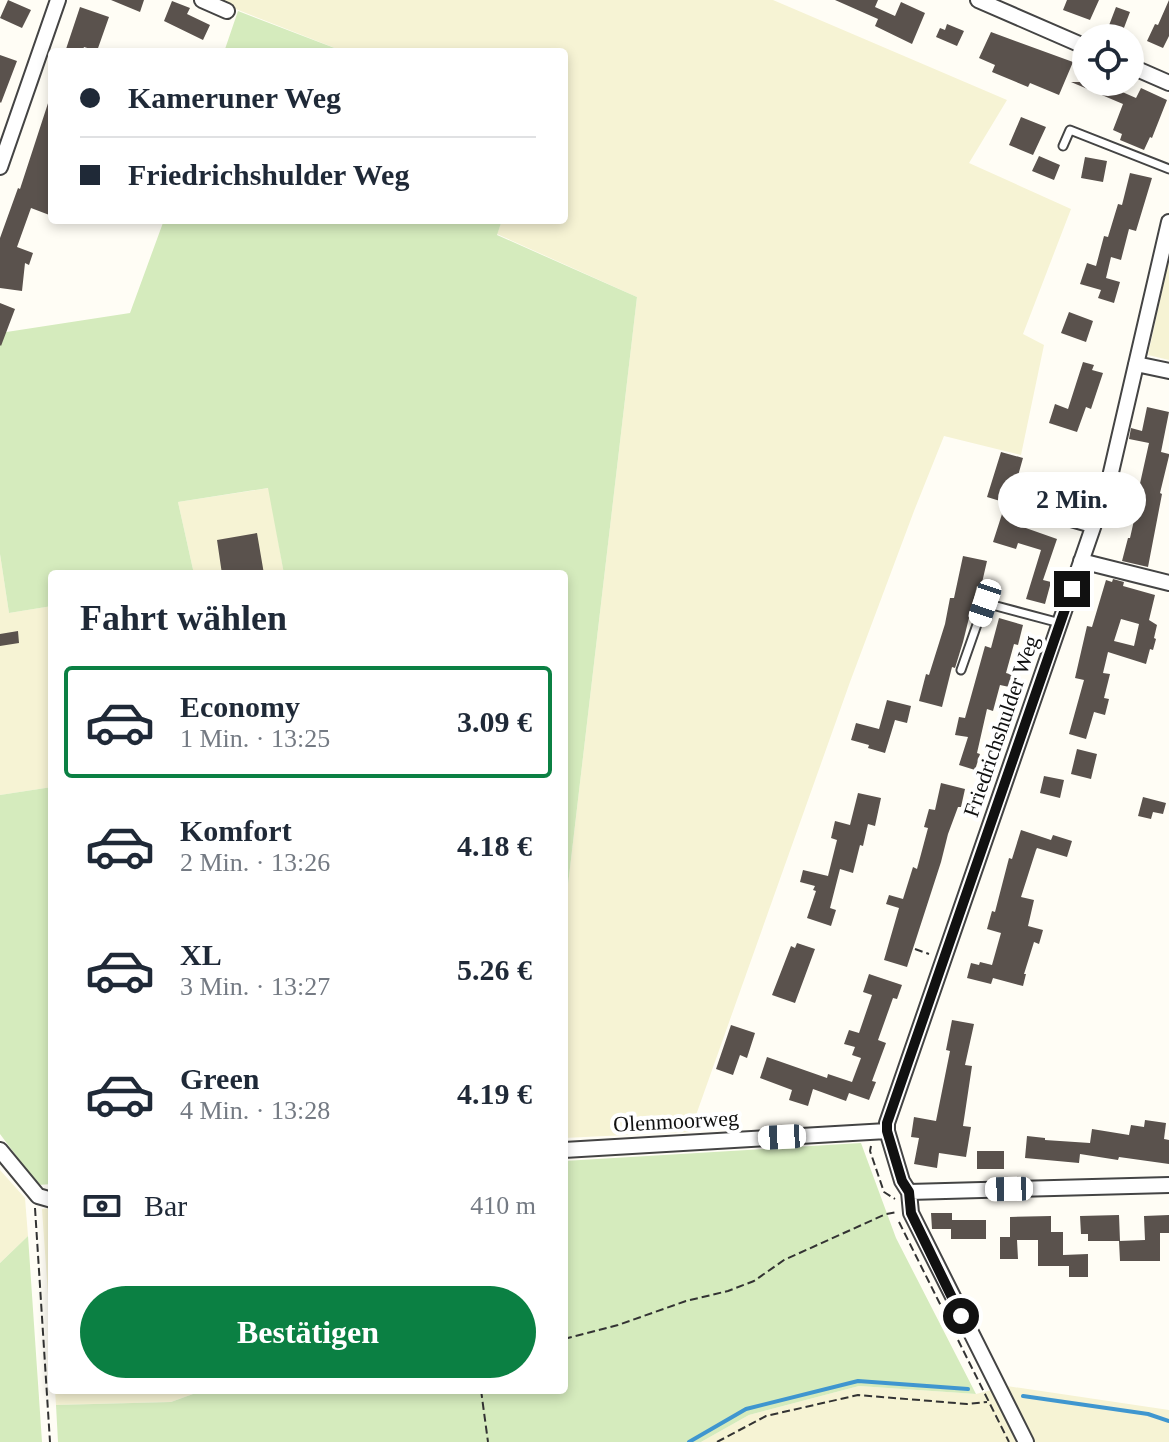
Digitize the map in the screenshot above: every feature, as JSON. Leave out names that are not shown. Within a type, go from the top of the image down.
[{"type":"street","points":[[0,167],[58,0]]},
{"type":"street","points":[[202,0],[227,11]]},
{"type":"street","points":[[978,0],[1072,41]]},
{"type":"street","points":[[1144,72],[1169,83]]},
{"type":"street","name":"Friedrichshulder Weg","points":[[887,1131],[906,1067],[1109,481],[1169,222]]},
{"type":"street","points":[[1136,364],[1169,371]]},
{"type":"street","points":[[1081,561],[1169,583]]},
{"type":"street","points":[[887,1131],[902,1181],[909,1192],[904,1210],[1026,1442]]},
{"type":"street","name":"Olenmoorweg","points":[[568,1150],[887,1131]]},
{"type":"street","points":[[0,1150],[31,1189],[38,1196],[48,1199]]},
{"type":"street","points":[[909,1192],[1169,1185]]},
{"type":"lane","points":[[1063,146],[1070,130],[1169,169]]},
{"type":"lane","points":[[1029,488],[1023,509],[1093,529]]},
{"type":"lane","points":[[961,670],[986,600],[1060,623]]},
{"type":"path","points":[[915,949],[933,955]]},
{"type":"path","points":[[873,1140],[870,1151],[884,1192],[902,1203],[904,1210],[899,1224],[1009,1442]]},
{"type":"path","points":[[31,1189],[25,1194],[35,1205],[50,1442]]},
{"type":"path","points":[[568,1338],[728,1291],[754,1281],[784,1260],[886,1214],[904,1210]]},
{"type":"path","points":[[482,1394],[488,1442]]},
{"type":"path","points":[[717,1442],[766,1416],[858,1395],[967,1404],[1005,1401]]},
{"type":"shaded area","points":[[213,0],[773,0],[1007,100],[969,163],[1071,209],[1023,334],[1044,345],[1021,455],[944,436],[850,682],[690,1132],[568,1138],[568,885],[637,297],[497,234],[501,224],[568,224],[568,48],[335,48]]},
{"type":"shaded area","points":[[1169,259],[1169,360],[1148,355]]},
{"type":"shaded area","points":[[269,488],[283,570],[193,570],[178,502]]},
{"type":"shaded area","points":[[0,554],[9,613],[48,607],[48,788],[0,795]]},
{"type":"shaded area","points":[[0,1170],[25,1198],[28,1236],[0,1263]]},
{"type":"shaded area","points":[[48,1208],[48,1295],[42,1209]]},
{"type":"shaded area","points":[[859,1386],[976,1394],[1007,1386],[1169,1410],[1169,1442],[701,1442],[749,1415]]},
{"type":"shaded area","points":[[55,1394],[193,1394],[171,1402],[56,1405]]},
{"type":"green space","points":[[238,11],[335,48],[225,48]]},
{"type":"green space","points":[[163,224],[501,224],[497,235],[637,297],[568,885],[568,570],[283,570],[268,488],[178,502],[193,570],[48,570],[48,607],[9,613],[0,554],[0,333],[130,313]]},
{"type":"green space","points":[[48,788],[48,1184],[38,1185],[0,1134],[0,795]]},
{"type":"green space","points":[[861,1143],[896,1238],[976,1394],[859,1386],[749,1415],[701,1442],[58,1442],[56,1405],[171,1402],[193,1394],[568,1394],[568,1161]]},
{"type":"green space","points":[[28,1236],[42,1442],[0,1442],[0,1263]]},
{"type":"building","points":[[8,0],[31,10],[22,28],[0,18]]},
{"type":"building","points":[[111,0],[144,0],[140,12]]},
{"type":"building","points":[[835,0],[878,0],[875,7],[895,16],[901,2],[925,13],[912,44],[875,26],[878,19]]},
{"type":"building","points":[[1067,0],[1099,0],[1090,20],[1063,10]]},
{"type":"building","points":[[1169,0],[1169,36],[1163,48],[1147,41]]},
{"type":"building","points":[[172,1],[190,8],[187,14],[210,25],[203,40],[164,21]]},
{"type":"building","points":[[80,7],[109,17],[98,48],[66,48]]},
{"type":"building","points":[[1116,7],[1130,12],[1125,24],[1110,24]]},
{"type":"building","points":[[947,24],[964,31],[957,46],[936,37],[940,28],[945,30]]},
{"type":"building","points":[[991,32],[1072,62],[1072,64],[1059,95],[1030,83],[1028,87],[992,72],[995,65],[979,58]]},
{"type":"building","points":[[0,55],[17,61],[1,103],[0,102]]},
{"type":"building","points":[[1144,89],[1167,100],[1144,150],[1120,140],[1122,134],[1113,130],[1123,104],[1104,96],[1136,98],[1144,96]]},
{"type":"building","points":[[48,103],[48,214],[31,208],[17,247],[33,253],[29,265],[25,263],[22,291],[0,288],[0,238],[20,189]]},
{"type":"building","points":[[1021,117],[1046,127],[1033,155],[1009,145]]},
{"type":"building","points":[[1039,156],[1060,165],[1054,180],[1032,171]]},
{"type":"building","points":[[1085,157],[1107,161],[1103,182],[1081,178]]},
{"type":"building","points":[[1130,173],[1152,178],[1136,231],[1129,229],[1121,260],[1111,257],[1106,278],[1120,282],[1114,303],[1098,298],[1101,290],[1080,284],[1087,263],[1096,266],[1104,236],[1108,237],[1118,204],[1122,205]]},
{"type":"building","points":[[0,303],[15,309],[1,346],[0,345]]},
{"type":"building","points":[[1069,312],[1093,321],[1086,342],[1061,333]]},
{"type":"building","points":[[1083,362],[1094,365],[1092,370],[1103,373],[1091,409],[1086,407],[1077,432],[1049,423],[1055,404],[1068,409]]},
{"type":"building","points":[[1147,407],[1169,412],[1161,452],[1169,456],[1148,567],[1122,561],[1130,538],[1149,443],[1129,439],[1131,428],[1142,431]]},
{"type":"building","points":[[1001,452],[1023,458],[1010,504],[987,497]]},
{"type":"building","points":[[1056,475],[1073,481],[1068,496],[1050,490]]},
{"type":"building","points":[[1002,514],[1025,521],[1023,527],[1057,539],[1043,580],[1051,582],[1045,604],[1026,599],[1041,550],[1018,543],[1016,549],[993,542]]},
{"type":"building","points":[[257,533],[263,570],[221,570],[217,540]]},
{"type":"building","points":[[963,556],[987,561],[942,707],[919,701],[945,624],[950,598],[954,598]]},
{"type":"building","points":[[1113,579],[1124,582],[1123,586],[1155,595],[1149,620],[1157,625],[1156,639],[1146,664],[1108,652],[1103,673],[1110,674],[1104,698],[1109,699],[1105,715],[1094,712],[1086,739],[1069,734],[1084,680],[1075,678],[1087,626],[1092,627],[1106,580],[1112,582]],"holes":[[[1121,619],[1139,624],[1134,646],[1114,641]]]},
{"type":"building","points":[[999,618],[1023,625],[1006,673],[1017,676],[1014,688],[1000,685],[993,711],[987,709],[975,770],[959,765],[968,737],[955,735],[959,717],[965,718],[985,646],[991,648]]},
{"type":"building","points":[[18,631],[19,643],[0,646],[0,634]]},
{"type":"building","points":[[887,700],[911,706],[907,723],[895,720],[885,753],[851,740],[856,723],[879,729]]},
{"type":"building","points":[[1077,749],[1097,754],[1091,779],[1071,774]]},
{"type":"building","points":[[1044,776],[1064,780],[1060,798],[1040,793]]},
{"type":"building","points":[[941,783],[965,789],[907,967],[884,960],[899,908],[886,904],[889,895],[903,899],[913,867],[917,869],[928,828],[924,827],[929,809],[935,810]]},
{"type":"building","points":[[858,793],[881,798],[875,826],[868,824],[853,873],[840,869],[830,908],[836,910],[831,926],[807,918],[816,891],[813,890],[815,886],[800,882],[803,870],[828,876],[837,840],[831,838],[835,821],[850,825]]},
{"type":"building","points":[[1143,797],[1166,803],[1163,814],[1153,812],[1151,819],[1138,816]]},
{"type":"building","points":[[1021,830],[1051,840],[1053,835],[1072,841],[1067,857],[1036,850],[1021,897],[1034,900],[1028,926],[1043,930],[1039,944],[1034,942],[1023,986],[993,978],[991,984],[967,978],[971,963],[992,965],[1001,933],[987,929]]},
{"type":"building","points":[[797,943],[815,949],[795,1003],[772,995],[791,946],[795,948]]},
{"type":"building","points":[[869,974],[902,985],[897,999],[893,998],[878,1040],[886,1043],[872,1081],[876,1082],[869,1100],[849,1093],[846,1101],[813,1089],[808,1106],[789,1100],[792,1090],[760,1078],[767,1057],[827,1078],[828,1074],[852,1082],[861,1058],[852,1055],[855,1047],[844,1044],[849,1030],[859,1033],[872,995],[863,992]]},
{"type":"building","points":[[952,1020],[974,1024],[965,1065],[972,1066],[963,1126],[971,1127],[966,1157],[939,1153],[937,1168],[914,1164],[919,1138],[911,1137],[914,1117],[936,1121],[950,1051],[946,1050]]},
{"type":"building","points":[[731,1025],[755,1033],[747,1058],[740,1055],[733,1075],[716,1069]]},
{"type":"building","points":[[1145,1120],[1166,1123],[1164,1139],[1169,1140],[1169,1164],[1080,1154],[1079,1163],[1025,1158],[1027,1136],[1090,1143],[1092,1129],[1129,1135],[1131,1125],[1144,1127]]},
{"type":"building","points":[[977,1151],[1004,1151],[1004,1169],[977,1169]]},
{"type":"building","points":[[931,1213],[952,1213],[952,1220],[986,1220],[986,1239],[951,1239],[951,1229],[932,1229]]},
{"type":"building","points":[[1119,1215],[1120,1241],[1088,1241],[1088,1234],[1081,1234],[1080,1216]]},
{"type":"building","points":[[1169,1215],[1169,1233],[1160,1233],[1160,1261],[1120,1261],[1119,1241],[1145,1240],[1144,1216]]},
{"type":"building","points":[[1051,1216],[1051,1232],[1063,1232],[1063,1255],[1088,1254],[1088,1277],[1069,1277],[1069,1266],[1038,1266],[1038,1240],[1017,1240],[1018,1259],[1000,1259],[1000,1237],[1010,1237],[1010,1217]]},
{"type":"waterway","points":[[689,1442],[746,1409],[858,1381],[968,1389]]},
{"type":"waterway","points":[[1023,1396],[1148,1414],[1169,1421]]},
{"type":"route","points":[[961,1316],[911,1213],[909,1192],[902,1181],[887,1123],[1072,589]]}]
